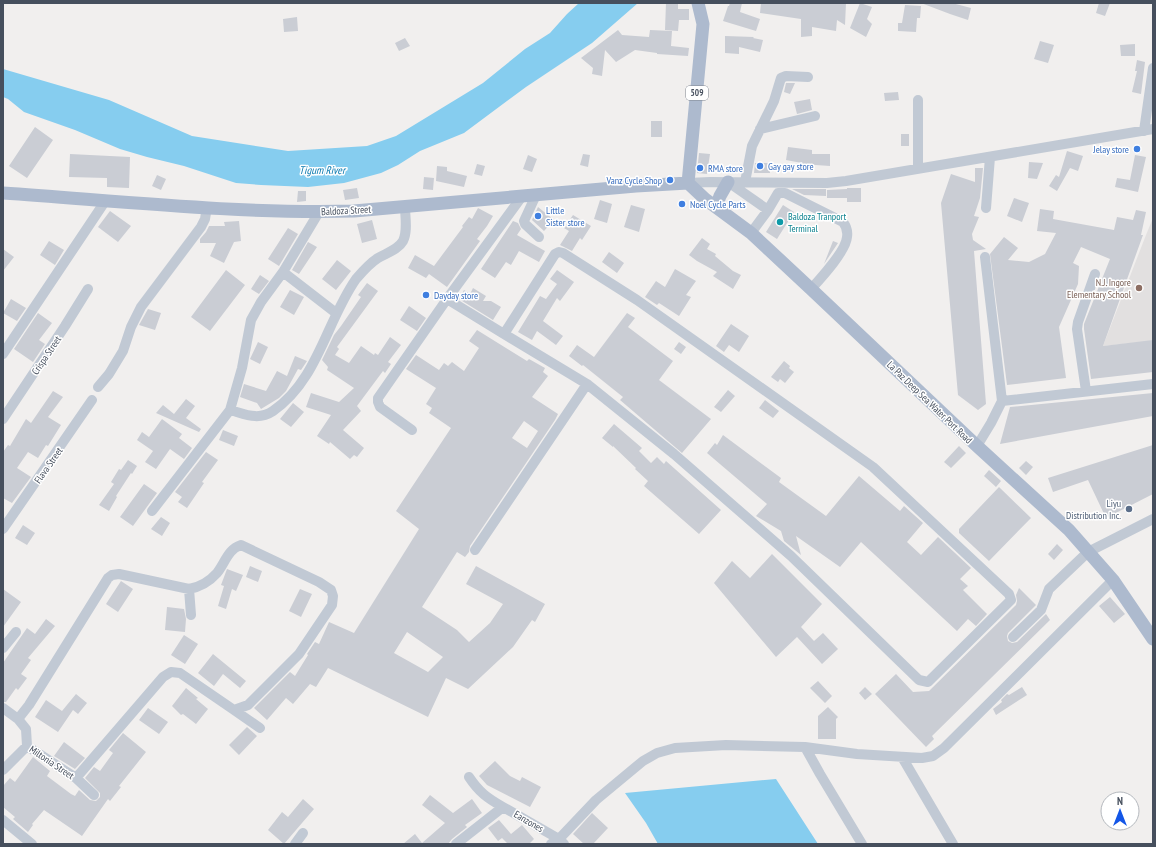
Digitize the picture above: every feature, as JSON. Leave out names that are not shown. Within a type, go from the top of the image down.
[{"type":"main road","name":"509","points":[[688,183],[703,24],[698,3]]},
{"type":"main road","points":[[716,207],[728,182]]},
{"type":"main road","name":"Baldoza Street","points":[[4,194],[106,200],[154,205],[319,212],[354,211],[636,186],[688,183]]},
{"type":"main road","name":"La Paz Deep Sea Water Port Road","points":[[688,183],[716,207],[751,233],[977,446],[1069,530],[1113,580],[1153,640]]},
{"type":"street","points":[[688,183],[827,183],[1148,130],[1153,68]]},
{"type":"street","points":[[745,182],[752,146],[774,102],[781,78],[786,76],[808,77]]},
{"type":"street","points":[[918,100],[918,169]]},
{"type":"street","points":[[760,129],[814,116]]},
{"type":"street","points":[[986,208],[990,157]]},
{"type":"street","points":[[728,182],[768,210]]},
{"type":"street","points":[[751,233],[768,210],[778,193],[784,193],[843,222],[846,227],[847,235],[842,251],[811,288]]},
{"type":"street","points":[[529,195],[524,221],[525,224],[539,237]]},
{"type":"street","points":[[412,430],[380,407],[378,398],[447,299],[529,195]]},
{"type":"street","points":[[3,354],[106,200]]},
{"type":"street","points":[[230,410],[253,417],[261,417],[272,411],[290,396],[309,373],[336,313],[361,274],[377,259],[402,243],[406,233],[405,206]]},
{"type":"street","points":[[98,387],[109,374],[123,351],[141,307],[201,227],[205,219],[207,208]]},
{"type":"street","points":[[152,511],[230,410],[243,361],[245,344],[251,320],[260,302],[283,272],[319,212]]},
{"type":"street","points":[[447,299],[504,334],[587,384],[674,454],[791,556],[919,680],[928,682],[1011,600],[1009,594],[873,467],[636,300],[563,253],[559,252],[555,254],[504,334]]},
{"type":"street","points":[[977,446],[1002,401],[985,257]]},
{"type":"street","points":[[283,272],[336,313]]},
{"type":"street","points":[[1086,392],[1077,329],[1078,322],[1095,274]]},
{"type":"street","name":"Crispa Street","points":[[3,419],[88,289]]},
{"type":"street","points":[[475,550],[587,384]]},
{"type":"street","points":[[1002,401],[1153,384]]},
{"type":"street","name":"Flava Street","points":[[3,529],[92,400]]},
{"type":"street","points":[[1013,637],[1041,610],[1049,589],[1088,552],[1153,519]]},
{"type":"street","points":[[18,719],[29,705],[108,578],[112,575],[119,574],[189,589],[201,587],[216,573],[233,549],[241,545],[318,582],[331,590],[333,596],[332,605],[299,654],[248,705],[234,710]]},
{"type":"street","points":[[558,842],[596,800],[644,761],[657,753],[675,748],[726,745],[806,747],[857,754],[922,758],[933,756],[944,748],[1113,580]]},
{"type":"street","points":[[189,589],[191,615]]},
{"type":"street","points":[[3,648],[16,632]]},
{"type":"street","points":[[76,778],[163,677],[171,672],[180,673],[260,728]]},
{"type":"street","name":"Miltonia Street","points":[[3,708],[18,719],[26,729],[27,746],[76,778],[94,795]]},
{"type":"street","points":[[3,770],[27,746]]},
{"type":"street","points":[[806,747],[820,774],[862,844]]},
{"type":"street","points":[[902,757],[953,844]]},
{"type":"street","points":[[469,777],[487,798],[503,807]]},
{"type":"street","name":"Eanzones","points":[[456,844],[503,807],[558,842]]},
{"type":"street","points":[[3,820],[32,844]]},
{"type":"street","points":[[295,844],[303,833]]},
{"type":"shaded area","name":"N.J. Ingore Elementary School","points":[[1153,218],[1153,341],[1103,346],[1146,235]]},
{"type":"water","name":"Tigum River","points":[[579,3],[638,3],[592,43],[526,87],[464,133],[420,151],[398,165],[381,173],[344,183],[308,187],[236,183],[184,166],[120,149],[75,130],[24,112],[8,99],[3,97],[3,69],[109,100],[192,136],[288,151],[367,146],[396,136],[483,83],[525,49],[550,33]]},
{"type":"water","points":[[776,779],[818,844],[658,844],[646,823],[625,793]]},
{"type":"building","points":[[666,3],[678,3],[678,9],[689,9],[689,20],[679,20],[678,31],[665,30]]},
{"type":"building","points":[[730,3],[742,3],[740,12],[760,19],[756,31],[723,21]]},
{"type":"building","points":[[761,3],[846,3],[845,25],[837,20],[836,31],[812,27],[812,36],[801,37],[801,19],[760,13]]},
{"type":"building","points":[[860,3],[872,7],[867,19],[872,24],[866,37],[850,28]]},
{"type":"building","points":[[921,3],[952,3],[971,8],[968,20]]},
{"type":"building","points":[[1099,3],[1110,3],[1105,16],[1096,13]]},
{"type":"building","points":[[905,5],[921,6],[920,18],[917,18],[916,32],[898,31],[898,23],[902,23]]},
{"type":"building","points":[[297,17],[298,31],[284,32],[283,19]]},
{"type":"building","points":[[618,30],[622,35],[649,37],[650,30],[672,31],[671,46],[689,48],[688,56],[657,54],[635,50],[616,62],[605,50],[602,76],[592,74],[593,68],[581,58]]},
{"type":"building","points":[[725,36],[754,37],[753,38],[763,40],[760,52],[739,47],[739,54],[725,53]]},
{"type":"building","points":[[405,38],[410,46],[399,51],[395,43]]},
{"type":"building","points":[[1040,41],[1054,45],[1048,63],[1034,59]]},
{"type":"building","points":[[1135,44],[1135,56],[1121,56],[1120,45]]},
{"type":"building","points":[[1137,60],[1145,62],[1141,94],[1132,92],[1137,71],[1135,71]]},
{"type":"building","points":[[786,83],[795,83],[790,94],[784,92]]},
{"type":"building","points":[[898,92],[899,100],[885,101],[884,93]]},
{"type":"building","points":[[810,99],[812,110],[797,114],[794,102]]},
{"type":"building","points":[[651,121],[662,121],[662,137],[651,137]]},
{"type":"building","points":[[35,127],[53,140],[27,178],[9,166]]},
{"type":"building","points":[[901,134],[909,134],[909,146],[901,146]]},
{"type":"building","points":[[788,147],[812,150],[812,154],[830,154],[830,166],[802,164],[786,160]]},
{"type":"building","points":[[1067,151],[1083,156],[1078,171],[1070,168],[1057,191],[1049,186],[1056,175],[1059,177]]},
{"type":"building","points":[[699,153],[710,154],[707,174],[697,173]]},
{"type":"building","points":[[70,154],[130,157],[129,188],[107,187],[107,178],[69,177]]},
{"type":"building","points":[[583,154],[590,155],[588,167],[580,165]]},
{"type":"building","points":[[528,155],[537,159],[532,172],[523,169]]},
{"type":"building","points":[[1135,155],[1146,157],[1138,192],[1115,187],[1117,178],[1130,180]]},
{"type":"building","points":[[1029,162],[1043,163],[1037,179],[1028,178]]},
{"type":"building","points":[[755,163],[770,163],[770,173],[754,173]]},
{"type":"building","points":[[477,164],[485,166],[482,176],[474,174]]},
{"type":"building","points":[[437,166],[447,167],[447,171],[467,176],[464,187],[436,181]]},
{"type":"building","points":[[975,168],[983,168],[980,198],[974,216],[979,217],[972,234],[973,240],[986,249],[974,251],[986,404],[978,410],[958,395],[941,203],[951,174],[975,182]]},
{"type":"building","points":[[157,175],[166,179],[161,190],[152,186]]},
{"type":"building","points":[[424,177],[434,178],[433,190],[423,189]]},
{"type":"building","points":[[357,188],[359,198],[345,200],[343,190]]},
{"type":"building","points":[[861,188],[861,202],[847,202],[847,198],[827,198],[827,190]]},
{"type":"building","points":[[792,189],[826,189],[826,196],[804,195]]},
{"type":"building","points":[[298,191],[306,191],[306,201],[297,202]]},
{"type":"building","points":[[1014,198],[1029,203],[1022,222],[1007,216]]},
{"type":"building","points":[[600,200],[612,204],[607,223],[594,219]]},
{"type":"building","points":[[631,205],[645,209],[639,232],[624,227]]},
{"type":"building","name":"Baldoza Tranport Terminal","points":[[783,205],[794,212],[777,239],[766,232]]},
{"type":"building","points":[[538,207],[554,220],[544,231],[532,220]]},
{"type":"building","points":[[478,208],[493,216],[477,239],[480,241],[447,287],[429,274],[426,278],[408,268],[415,255],[434,266],[469,217],[472,219]]},
{"type":"building","points":[[1040,209],[1054,211],[1053,219],[1114,230],[1117,217],[1133,220],[1136,210],[1146,212],[1141,235],[1143,235],[1103,346],[1153,340],[1153,372],[1091,379],[1084,324],[1110,259],[1081,247],[1073,263],[1079,266],[1078,284],[1059,327],[1066,378],[1007,385],[990,254],[1004,237],[1018,248],[1008,260],[1029,262],[1045,254],[1056,233],[1037,231]]},
{"type":"building","points":[[110,211],[131,226],[118,242],[98,227]]},
{"type":"building","points":[[573,215],[591,226],[582,240],[580,238],[572,251],[560,245],[569,231],[564,228]]},
{"type":"building","points":[[372,220],[377,239],[362,243],[357,224]]},
{"type":"building","points":[[239,221],[241,241],[234,242],[224,263],[210,256],[216,243],[200,243],[200,239],[209,226],[225,226],[224,222]]},
{"type":"building","points":[[513,221],[518,223],[521,229],[517,235],[545,251],[539,262],[519,251],[511,265],[506,262],[495,278],[481,269]]},
{"type":"building","points":[[288,228],[298,234],[279,266],[268,259]]},
{"type":"building","points":[[702,238],[710,244],[707,249],[716,254],[715,256],[733,271],[741,275],[733,289],[713,276],[717,272],[689,255]]},
{"type":"building","points":[[49,241],[64,250],[55,265],[40,255]]},
{"type":"building","points":[[833,241],[838,243],[824,264]]},
{"type":"building","points":[[308,242],[317,247],[299,274],[292,270]]},
{"type":"building","points":[[3,249],[14,257],[3,271]]},
{"type":"building","points":[[609,252],[624,263],[617,273],[602,262]]},
{"type":"building","points":[[337,260],[351,271],[336,290],[322,279]]},
{"type":"building","points":[[675,269],[696,281],[686,295],[691,297],[679,316],[659,303],[657,305],[645,297],[656,281],[665,287]]},
{"type":"building","points":[[226,270],[245,285],[210,331],[191,317]]},
{"type":"building","points":[[557,270],[574,282],[560,301],[557,298],[543,321],[563,336],[556,345],[537,331],[532,340],[518,332],[540,296],[546,299],[557,284],[550,279]]},
{"type":"building","points":[[260,275],[269,281],[259,294],[251,289]]},
{"type":"building","points":[[367,283],[378,291],[337,347],[339,349],[335,355],[349,363],[361,346],[374,355],[375,353],[378,355],[390,337],[401,345],[388,362],[391,364],[385,373],[383,371],[357,406],[361,411],[343,430],[364,448],[357,457],[354,455],[350,459],[330,442],[329,444],[317,436],[331,415],[306,407],[311,393],[339,402],[354,388],[327,370],[328,367],[322,360],[334,335],[361,297],[358,295]]},
{"type":"building","points":[[473,288],[486,296],[483,301],[491,301],[501,307],[493,320],[459,299],[464,290],[470,294]]},
{"type":"building","points":[[290,290],[304,297],[294,315],[280,307]]},
{"type":"building","points":[[11,299],[26,308],[17,321],[3,313]]},
{"type":"building","points":[[409,306],[426,318],[417,331],[400,320]]},
{"type":"building","points":[[148,309],[161,313],[155,330],[139,325]]},
{"type":"building","points":[[38,313],[52,323],[39,340],[45,344],[33,362],[14,349]]},
{"type":"building","points":[[627,313],[635,318],[628,327],[673,361],[659,380],[711,419],[682,453],[620,400],[623,397],[583,365],[582,366],[569,356],[577,345],[594,357]]},
{"type":"building","points":[[731,324],[749,336],[739,352],[729,345],[724,352],[716,346]]},
{"type":"building","points":[[477,330],[527,361],[529,359],[545,368],[543,372],[548,376],[532,397],[558,414],[470,546],[469,552],[465,557],[457,552],[422,607],[457,630],[469,642],[490,623],[503,604],[466,584],[476,566],[545,604],[535,622],[532,620],[513,647],[468,689],[446,678],[428,717],[328,668],[316,687],[310,684],[293,704],[286,698],[267,720],[254,708],[290,672],[295,676],[315,642],[319,644],[329,622],[354,633],[419,529],[396,511],[451,428],[429,413],[432,408],[426,404],[436,388],[406,369],[416,355],[439,370],[444,363],[448,366],[452,362],[464,371],[479,348],[469,341]],"holes":[[[524,421],[538,431],[527,448],[512,438]],[[407,632],[443,657],[428,672],[394,653]]]},
{"type":"building","points":[[258,342],[268,347],[260,364],[250,359]]},
{"type":"building","points":[[679,342],[686,347],[681,354],[674,349]]},
{"type":"building","points":[[295,356],[307,361],[301,370],[298,369],[286,391],[279,398],[261,409],[257,403],[240,397],[244,384],[266,391],[277,371],[287,376]]},
{"type":"building","points":[[784,361],[794,372],[785,383],[780,379],[778,382],[771,377]]},
{"type":"building","points":[[728,390],[735,396],[721,412],[714,407]]},
{"type":"building","points":[[53,391],[63,397],[48,417],[61,425],[48,446],[46,445],[38,458],[28,452],[17,468],[31,477],[12,503],[3,498],[3,452],[8,445],[10,446],[26,419],[31,423]]},
{"type":"building","points":[[1153,393],[1153,416],[1000,444],[1010,407]]},
{"type":"building","points":[[186,399],[195,406],[186,418],[201,429],[199,432],[156,413],[163,405],[174,414]]},
{"type":"building","points":[[765,400],[779,411],[773,418],[759,408]]},
{"type":"building","points":[[293,403],[304,412],[291,427],[280,419]]},
{"type":"building","points":[[162,419],[182,434],[179,438],[192,448],[184,459],[170,449],[156,469],[145,462],[153,451],[137,440],[142,432],[149,437]]},
{"type":"building","points":[[614,424],[642,448],[639,451],[651,463],[657,457],[664,464],[666,461],[721,510],[699,534],[644,486],[648,481],[613,446],[602,438]]},
{"type":"building","points":[[223,430],[238,436],[234,446],[219,440]]},
{"type":"building","points":[[723,435],[781,478],[779,482],[826,516],[859,476],[900,511],[904,506],[923,523],[907,542],[921,555],[938,537],[971,568],[960,579],[968,586],[963,590],[987,614],[976,626],[968,619],[957,631],[861,542],[840,567],[796,536],[801,555],[784,541],[781,531],[756,516],[767,504],[707,453],[715,443],[717,445]]},
{"type":"building","points":[[1153,445],[1153,494],[1106,518],[1088,480],[1053,492],[1048,478]]},
{"type":"building","points":[[959,446],[966,453],[951,468],[944,462]]},
{"type":"building","points":[[206,452],[218,460],[202,482],[204,483],[187,508],[178,502],[182,497],[175,492]]},
{"type":"building","points":[[128,460],[137,466],[116,496],[117,497],[109,511],[99,505],[114,484],[111,482],[119,469],[121,470]]},
{"type":"building","points":[[1026,461],[1033,467],[1026,475],[1019,468]]},
{"type":"building","points":[[989,470],[1001,481],[996,487],[984,476]]},
{"type":"building","points":[[144,484],[157,493],[133,526],[120,517]]},
{"type":"building","points":[[999,487],[1031,518],[989,561],[959,533],[959,529]]},
{"type":"building","points":[[161,517],[170,523],[162,536],[151,529]]},
{"type":"building","points":[[23,525],[35,533],[27,545],[15,538]]},
{"type":"building","points":[[1057,544],[1063,550],[1054,560],[1048,554]]},
{"type":"building","points":[[772,554],[822,604],[801,627],[814,641],[823,633],[838,649],[822,664],[797,637],[776,657],[714,583],[732,561],[750,578]]},
{"type":"building","points":[[250,566],[262,571],[258,582],[246,577]]},
{"type":"building","points":[[227,569],[243,575],[236,591],[232,589],[226,609],[218,606],[224,586],[221,585]]},
{"type":"building","points":[[121,581],[133,589],[118,612],[106,604]]},
{"type":"building","points":[[1019,588],[1036,605],[1008,633],[1008,641],[1012,643],[1017,642],[1046,614],[1050,620],[932,736],[934,739],[926,747],[875,694],[896,674],[913,692],[929,691],[1016,605],[1016,595]]},
{"type":"building","points":[[3,589],[21,602],[3,627]]},
{"type":"building","points":[[300,589],[312,594],[301,617],[289,611]]},
{"type":"building","points":[[1110,597],[1125,614],[1114,623],[1099,606]]},
{"type":"building","points":[[167,607],[184,609],[186,619],[185,632],[165,630]]},
{"type":"building","points":[[46,619],[55,626],[28,658],[31,660],[21,674],[27,678],[18,690],[16,688],[6,702],[3,702],[3,663],[27,628],[35,634]]},
{"type":"building","points":[[184,635],[198,644],[185,664],[171,655]]},
{"type":"building","points":[[213,654],[246,681],[240,688],[223,674],[214,686],[198,673]]},
{"type":"building","points":[[818,681],[832,696],[825,703],[810,688]]},
{"type":"building","points":[[865,687],[872,694],[865,700],[859,693]]},
{"type":"building","points":[[1022,687],[1027,695],[996,715],[993,709],[1002,702],[1001,700],[1007,694],[1009,695]]},
{"type":"building","points":[[186,688],[208,709],[196,724],[183,714],[181,715],[172,706]]},
{"type":"building","points":[[76,694],[87,703],[78,714],[73,710],[58,732],[35,717],[46,700],[62,711]]},
{"type":"building","points":[[828,707],[838,717],[836,719],[836,739],[818,739],[818,716]]},
{"type":"building","points":[[148,708],[168,722],[159,734],[139,720]]},
{"type":"building","points":[[247,727],[257,736],[239,755],[229,745]]},
{"type":"building","points":[[123,733],[146,752],[119,786],[121,787],[110,801],[108,799],[82,836],[44,810],[32,824],[33,825],[28,832],[13,819],[15,817],[3,807],[3,786],[10,778],[15,782],[33,757],[50,771],[47,776],[71,794],[75,796],[79,790],[90,800],[96,801],[100,797],[100,793],[85,778],[94,767],[100,771],[113,753],[109,750]]},
{"type":"building","points":[[64,742],[85,758],[75,769],[54,756]]},
{"type":"building","points":[[495,761],[510,776],[520,781],[522,777],[541,787],[530,807],[487,785],[479,776]]},
{"type":"building","points":[[430,795],[453,813],[472,799],[482,813],[465,825],[467,827],[448,844],[403,844],[415,834],[422,843],[445,823],[422,805]]},
{"type":"building","points":[[303,799],[314,809],[284,844],[268,830],[282,812],[288,817]]},
{"type":"building","points":[[592,813],[608,828],[593,844],[584,844],[573,834]]},
{"type":"building","points":[[499,820],[511,834],[522,825],[534,839],[529,844],[508,844],[502,838],[498,841],[488,828]]},
{"type":"place","name":"Jelay store","points":[[1137,149]]},
{"type":"place","name":"Gay gay store","points":[[760,166]]},
{"type":"place","name":"RMA store","points":[[700,168]]},
{"type":"place","name":"Vanz Cycle Shop","points":[[670,180]]},
{"type":"place","name":"Noel Cycle Parts","points":[[682,204]]},
{"type":"place","name":"Little Sister store","points":[[538,216]]},
{"type":"place","name":"Baldoza Tranport Terminal","points":[[780,222]]},
{"type":"place","name":"N.J. Ingore Elementary School","points":[[1139,288]]},
{"type":"place","name":"Dayday store","points":[[426,295]]},
{"type":"place","name":"Liyu Distribution Inc.","points":[[1129,509]]}]
